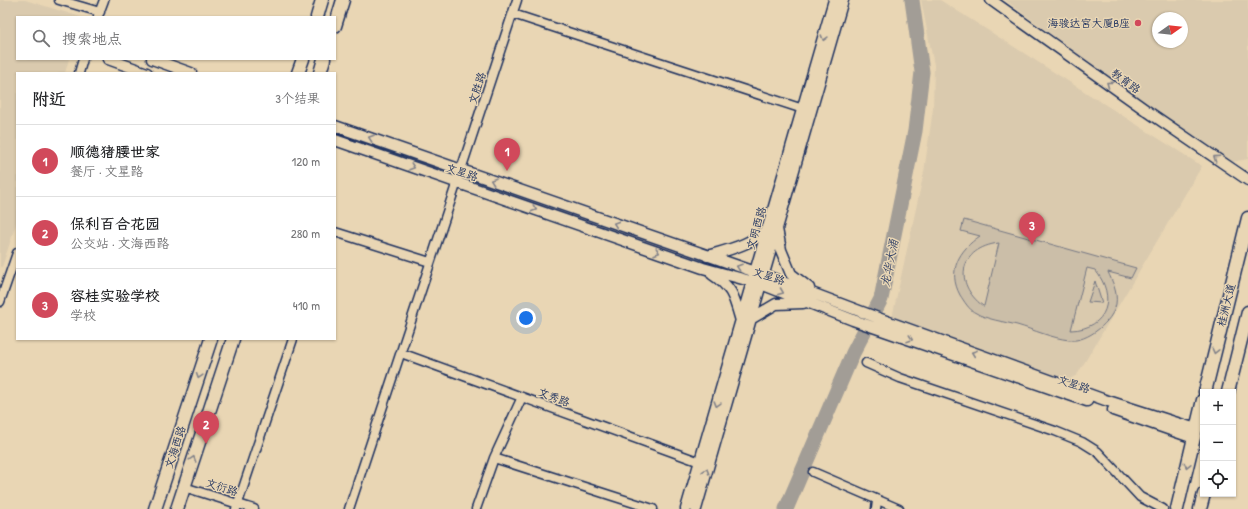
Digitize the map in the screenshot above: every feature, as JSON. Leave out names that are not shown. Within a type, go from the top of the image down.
[{"type":"main road","points":[[317,16],[322,0]]},
{"type":"main road","points":[[336,23],[343,0]]},
{"type":"main road","points":[[298,72],[303,60]]},
{"type":"main road","points":[[320,72],[324,60]]},
{"type":"main road","name":"桂洲大道","points":[[1206,389],[1248,218]]},
{"type":"main road","name":"桂洲大道","points":[[1229,389],[1248,312]]},
{"type":"main road","name":"文海西路","points":[[155,509],[211,340]]},
{"type":"main road","name":"文海西路","points":[[177,509],[232,340]]},
{"type":"main road","points":[[1177,509],[1200,412]]},
{"type":"main road","points":[[1200,509],[1203,497]]},
{"type":"street","points":[[60,0],[99,14],[104,0]]},
{"type":"street","name":"文胜路","points":[[349,509],[518,0]]},
{"type":"street","name":"文明西路","points":[[773,225],[803,108],[835,0]]},
{"type":"street","name":"文明西路","points":[[686,509],[758,279],[835,0]]},
{"type":"street","name":"教育路","points":[[991,0],[1147,111],[1248,180]]},
{"type":"street","points":[[513,14],[803,108]]},
{"type":"street","points":[[79,72],[83,60]]},
{"type":"street","points":[[111,60],[144,72]]},
{"type":"street","points":[[155,60],[188,72]]},
{"type":"street","name":"文星路","points":[[336,126],[707,256],[807,302],[865,319]]},
{"type":"street","name":"文星路","points":[[336,140],[703,268],[758,279],[817,295],[875,323],[1105,400],[1195,433]]},
{"type":"street","points":[[707,256],[732,249],[751,240],[773,225],[791,274],[817,295]]},
{"type":"street","points":[[336,232],[430,262]]},
{"type":"street","points":[[0,302],[16,256]]},
{"type":"street","points":[[703,268],[726,284],[745,320],[776,304],[807,302]]},
{"type":"street","name":"文明西路","points":[[696,509],[745,320]]},
{"type":"street","points":[[237,506],[293,340]]},
{"type":"street","name":"文秀路","points":[[401,353],[700,462]]},
{"type":"street","points":[[866,364],[900,378],[1055,431],[1082,442],[1098,452],[1140,497],[1163,509]]},
{"type":"street","points":[[476,509],[494,458],[522,397]]},
{"type":"street","points":[[494,458],[653,509]]},
{"type":"street","points":[[813,472],[876,505],[899,509]]},
{"type":"street","name":"文衍路","points":[[184,487],[237,506],[254,509]]},
{"type":"shaded area","points":[[0,0],[25,0],[78,16],[16,16],[16,60],[69,60],[65,72],[16,72],[16,224],[2,267],[0,266]]},
{"type":"shaded area","points":[[921,0],[940,0],[1202,166],[1077,375],[1064,382],[892,318],[924,172],[933,109],[934,65]]},
{"type":"shaded area","points":[[1005,0],[1248,0],[1248,159],[1226,163]]},
{"type":"shaded area","points":[[964,220],[1136,268],[1131,278],[1108,272],[1116,295],[1116,304],[1114,311],[1105,324],[1084,338],[1076,340],[1063,339],[985,317],[973,312],[969,308],[956,286],[955,269],[961,254],[980,236],[961,231]],"holes":[[[999,243],[984,306],[983,306],[973,297],[967,287],[964,277],[965,268],[968,259],[975,252],[986,246]],[[1087,268],[1095,270],[1102,280],[1106,290],[1107,300],[1105,309],[1101,317],[1093,324],[1084,328],[1071,330]]]},
{"type":"shaded area","points":[[1095,281],[1102,303],[1088,302]]},
{"type":"waterway","name":"龙华大涌","points":[[786,509],[853,353],[881,299],[915,131],[922,72],[912,0]]},
{"type":"place","name":"海骏达宫大厦B座","points":[[1138,23]]},
{"type":"place","name":"顺德猪腰世家","points":[[507,171]]},
{"type":"place","name":"容桂实验学校","points":[[1032,245]]},
{"type":"place","name":"保利百合花园","points":[[206,444]]}]
